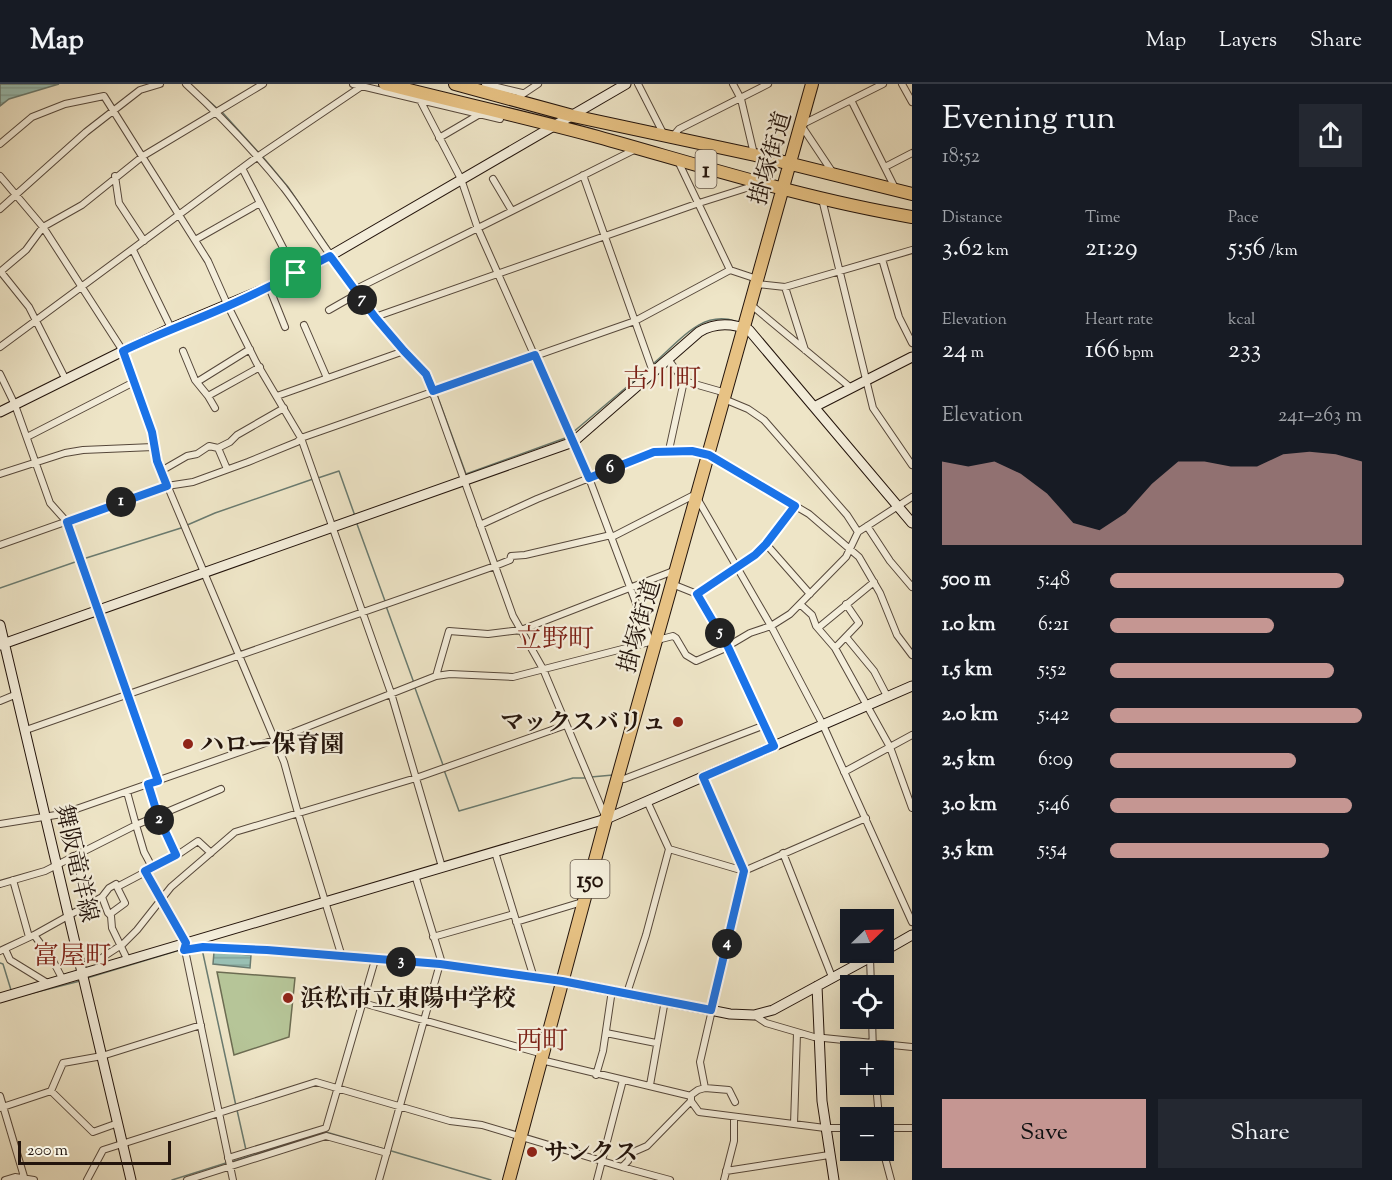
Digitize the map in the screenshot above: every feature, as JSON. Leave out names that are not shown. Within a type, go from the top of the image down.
[{"type":"highway","name":"1","points":[[385,84],[637,148],[760,184],[912,217]]},
{"type":"highway","name":"1","points":[[455,84],[519,97],[573,116],[754,155],[912,194]]},
{"type":"highway","name":"掛塚街道","points":[[509,1180],[654,642],[697,498],[812,84]]},
{"type":"street","points":[[0,209],[86,132],[140,90],[160,84]]},
{"type":"street","points":[[186,84],[216,111],[258,157],[285,190],[375,317],[426,374],[513,616],[543,669],[606,819]]},
{"type":"street","points":[[66,380],[29,307],[0,272],[26,250],[43,227],[82,205],[115,176],[143,156],[263,84]]},
{"type":"street","points":[[353,84],[500,118],[501,113]]},
{"type":"street","points":[[484,84],[519,97],[538,84]]},
{"type":"street","points":[[0,412],[171,328],[228,306],[330,256],[626,84]]},
{"type":"street","points":[[638,84],[668,136],[768,84]]},
{"type":"street","points":[[733,84],[741,99],[754,155]]},
{"type":"street","points":[[835,176],[801,125],[883,84]]},
{"type":"street","points":[[902,84],[912,102]]},
{"type":"street","points":[[0,346],[36,322],[242,168],[362,86]]},
{"type":"street","points":[[0,144],[32,117],[64,104],[104,96],[180,215],[208,261],[250,349],[301,438],[391,693],[442,867]]},
{"type":"street","points":[[420,100],[461,179],[478,229],[589,478],[654,642]]},
{"type":"street","points":[[851,100],[896,190]]},
{"type":"street","points":[[439,138],[480,114]]},
{"type":"street","points":[[329,310],[356,292],[637,148]]},
{"type":"street","points":[[885,167],[912,153]]},
{"type":"street","points":[[678,161],[730,270],[757,281],[785,287],[912,250]]},
{"type":"street","points":[[242,168],[296,273]]},
{"type":"street","points":[[583,175],[653,372]]},
{"type":"street","points":[[0,176],[43,227],[123,351],[152,432],[153,447],[161,471],[284,762],[342,957]]},
{"type":"street","points":[[115,176],[119,203],[144,241]]},
{"type":"street","points":[[494,179],[512,211]]},
{"type":"street","points":[[375,317],[699,203],[760,184]]},
{"type":"street","points":[[822,199],[873,408],[912,465]]},
{"type":"street","points":[[195,240],[260,203]]},
{"type":"street","points":[[133,249],[171,328]]},
{"type":"street","points":[[882,259],[899,317],[912,343]]},
{"type":"street","points":[[0,545],[167,486],[193,482],[273,452],[301,438],[635,321],[730,270]]},
{"type":"street","points":[[269,287],[285,327]]},
{"type":"street","points":[[785,287],[805,350]]},
{"type":"street","points":[[750,304],[851,388]]},
{"type":"street","points":[[2,644],[573,442],[699,332],[711,326],[723,324],[749,330],[912,523]]},
{"type":"street","points":[[304,326],[327,378]]},
{"type":"street","points":[[197,382],[250,349]]},
{"type":"street","points":[[183,351],[197,382],[215,408]]},
{"type":"street","points":[[277,396],[404,351]]},
{"type":"street","points":[[814,407],[912,357]]},
{"type":"street","points":[[668,359],[684,381],[725,396],[764,420],[847,515],[858,532]]},
{"type":"street","points":[[208,396],[260,367]]},
{"type":"street","points":[[0,374],[15,405],[50,503],[67,522],[158,781]]},
{"type":"street","points":[[669,450],[684,381]]},
{"type":"street","points":[[27,437],[134,382]]},
{"type":"street","points":[[161,471],[209,446],[218,448],[284,408]]},
{"type":"street","points":[[0,474],[65,453],[153,447]]},
{"type":"street","points":[[218,448],[227,469]]},
{"type":"street","points":[[480,525],[537,499],[654,452],[692,451],[709,455],[809,514],[851,549],[859,557],[874,582],[897,635],[912,655]]},
{"type":"street","points":[[26,730],[495,566],[510,560],[511,556],[611,536],[692,496],[697,498],[738,568],[823,725],[912,922]]},
{"type":"street","points":[[0,824],[62,814],[127,792],[274,740],[436,676],[450,674],[513,676],[673,636],[686,655],[696,662],[750,633],[771,626],[801,605],[846,557],[858,532],[912,497]]},
{"type":"street","points":[[697,594],[738,568],[766,544],[795,506]]},
{"type":"street","points":[[867,526],[890,561],[912,587]]},
{"type":"street","points":[[766,544],[810,594]]},
{"type":"street","points":[[436,676],[449,631],[488,634],[521,630],[676,570]]},
{"type":"street","points":[[818,628],[874,582]]},
{"type":"street","points":[[672,584],[697,594],[728,646],[774,746]]},
{"type":"street","points":[[835,648],[859,623],[846,604]]},
{"type":"street","points":[[801,605],[812,615],[818,628],[835,648],[890,747],[912,808]]},
{"type":"street","name":"舞阪竜洋線","points":[[0,625],[2,644],[26,730],[131,1180]]},
{"type":"street","points":[[846,637],[874,671],[887,696]]},
{"type":"street","points":[[0,998],[105,967],[185,947],[325,902],[606,819],[912,686]]},
{"type":"street","points":[[0,700],[17,694]]},
{"type":"street","points":[[105,967],[100,959],[121,946],[162,901],[171,887],[235,832],[416,778],[566,725]]},
{"type":"street","points":[[619,776],[624,779],[765,725]]},
{"type":"street","points":[[844,772],[912,735]]},
{"type":"street","points":[[703,777],[744,871],[700,1062],[705,1088]]},
{"type":"street","points":[[148,784],[158,816],[176,855]]},
{"type":"street","points":[[0,884],[57,865],[136,825],[221,789]]},
{"type":"street","points":[[127,792],[144,852],[152,867]]},
{"type":"street","points":[[627,993],[646,935],[669,849],[647,801]]},
{"type":"street","points":[[669,849],[744,871],[866,818]]},
{"type":"street","points":[[117,887],[198,841],[211,853]]},
{"type":"street","points":[[495,852],[534,978]]},
{"type":"street","points":[[783,853],[832,977]]},
{"type":"street","points":[[72,856],[91,903]]},
{"type":"street","points":[[145,871],[185,947],[233,1180]]},
{"type":"street","points":[[379,1180],[441,960],[415,875]]},
{"type":"street","points":[[13,880],[32,936],[52,959],[63,980]]},
{"type":"street","points":[[49,984],[10,960],[2,950],[102,897],[109,888],[116,884],[125,903],[110,914]]},
{"type":"street","points":[[102,897],[113,922],[112,928],[128,961]]},
{"type":"street","points":[[516,922],[579,903],[583,904]]},
{"type":"street","points":[[434,938],[513,914]]},
{"type":"street","points":[[894,945],[912,935]]},
{"type":"street","points":[[185,947],[440,964],[562,981],[730,1014],[754,1015],[773,1010],[860,963]]},
{"type":"street","points":[[228,1158],[326,1128],[375,960]]},
{"type":"street","points":[[817,986],[825,1128],[834,1180]]},
{"type":"street","points":[[596,1075],[606,1033],[612,990]]},
{"type":"street","points":[[650,1085],[665,1000]]},
{"type":"street","points":[[363,1003],[596,1075],[650,1085],[691,1099],[699,1112],[840,1128]]},
{"type":"street","points":[[754,1015],[766,1023],[797,1033],[819,1036],[873,1041],[872,1029]]},
{"type":"street","points":[[2,1107],[51,1092],[63,1064],[102,1056],[201,1025]]},
{"type":"street","points":[[606,1033],[656,1043]]},
{"type":"street","points":[[794,1124],[797,1033]]},
{"type":"street","points":[[894,1044],[912,1047]]},
{"type":"street","points":[[597,1180],[623,1080]]},
{"type":"street","points":[[87,1180],[103,1150],[316,1082],[450,1121],[483,1125],[670,1180]]},
{"type":"street","points":[[621,1167],[628,1161],[631,1153],[647,1146],[698,1090],[705,1088],[729,1090],[735,1102]]},
{"type":"street","points":[[51,1092],[93,1132],[118,1123]]},
{"type":"street","points":[[0,1096],[25,1179]]},
{"type":"street","points":[[724,1180],[734,1141],[734,1117]]},
{"type":"street","points":[[894,1128],[912,1128]]},
{"type":"street","points":[[187,1180],[326,1136],[387,1151]]},
{"type":"street","points":[[726,1171],[829,1155]]},
{"type":"street","points":[[887,1161],[891,1180]]},
{"type":"street","points":[[5,1180],[15,1177],[34,1180]]},
{"type":"green space","points":[[217,972],[295,978],[289,1037],[234,1055]]},
{"type":"water","points":[[0,84],[59,84],[9,99],[0,106]]},
{"type":"water","points":[[214,952],[251,955],[250,968],[213,964]]},
{"type":"waterway","points":[[201,94],[218,109]]},
{"type":"waterway","points":[[222,112],[259,153]]},
{"type":"waterway","points":[[262,156],[288,187],[332,252]]},
{"type":"waterway","points":[[337,258],[357,285]]},
{"type":"waterway","points":[[360,289],[378,314]]},
{"type":"waterway","points":[[381,318],[430,373],[435,387]]},
{"type":"waterway","points":[[654,363],[690,330],[700,324],[722,319],[735,321]]},
{"type":"waterway","points":[[572,433],[648,369]]},
{"type":"waterway","points":[[436,392],[466,474],[568,437]]},
{"type":"waterway","points":[[318,478],[339,471],[355,516]]},
{"type":"waterway","points":[[185,526],[215,513],[313,479]]},
{"type":"waterway","points":[[357,524],[385,601]]},
{"type":"waterway","points":[[83,559],[181,528]]},
{"type":"waterway","points":[[0,588],[78,561]]},
{"type":"waterway","points":[[386,606],[414,683]]},
{"type":"waterway","points":[[415,688],[443,765]]},
{"type":"waterway","points":[[444,770],[459,811],[573,778],[586,778]]},
{"type":"waterway","points":[[591,777],[613,775]]},
{"type":"waterway","points":[[87,978],[183,949]]},
{"type":"waterway","points":[[202,949],[236,1106]]},
{"type":"waterway","points":[[0,963],[3,964],[11,990]]},
{"type":"waterway","points":[[13,998],[80,981]]},
{"type":"waterway","points":[[237,1110],[246,1150]]},
{"type":"waterway","points":[[231,1162],[326,1132],[384,1149]]},
{"type":"waterway","points":[[388,1150],[491,1180]]},
{"type":"waterway","points":[[172,1180],[226,1163]]},
{"type":"place","name":"マックスバリュ","points":[[678,722]]},
{"type":"place","name":"ハロー保育園","points":[[188,744]]},
{"type":"place","name":"浜松市立東陽中学校","points":[[288,998]]},
{"type":"place","name":"サンクス","points":[[532,1152]]},
{"type":"district","name":"古川町","points":[[662,378]]},
{"type":"district","name":"立野町","points":[[555,638]]},
{"type":"district","name":"富屋町","points":[[72,955]]},
{"type":"district","name":"西町","points":[[542,1040]]},
{"type":"route","points":[[330,256],[375,317],[426,374],[433,391],[535,355],[589,478],[654,452],[692,451],[709,455],[795,506],[755,555],[697,594],[728,647],[774,746],[703,777],[744,871],[711,1010],[562,981],[440,964],[267,950],[203,947],[184,950],[186,943],[145,871],[176,855],[165,834],[148,784],[158,781],[67,522],[167,486],[153,447],[152,432],[123,351],[171,328],[228,306],[296,273],[330,256]]}]
